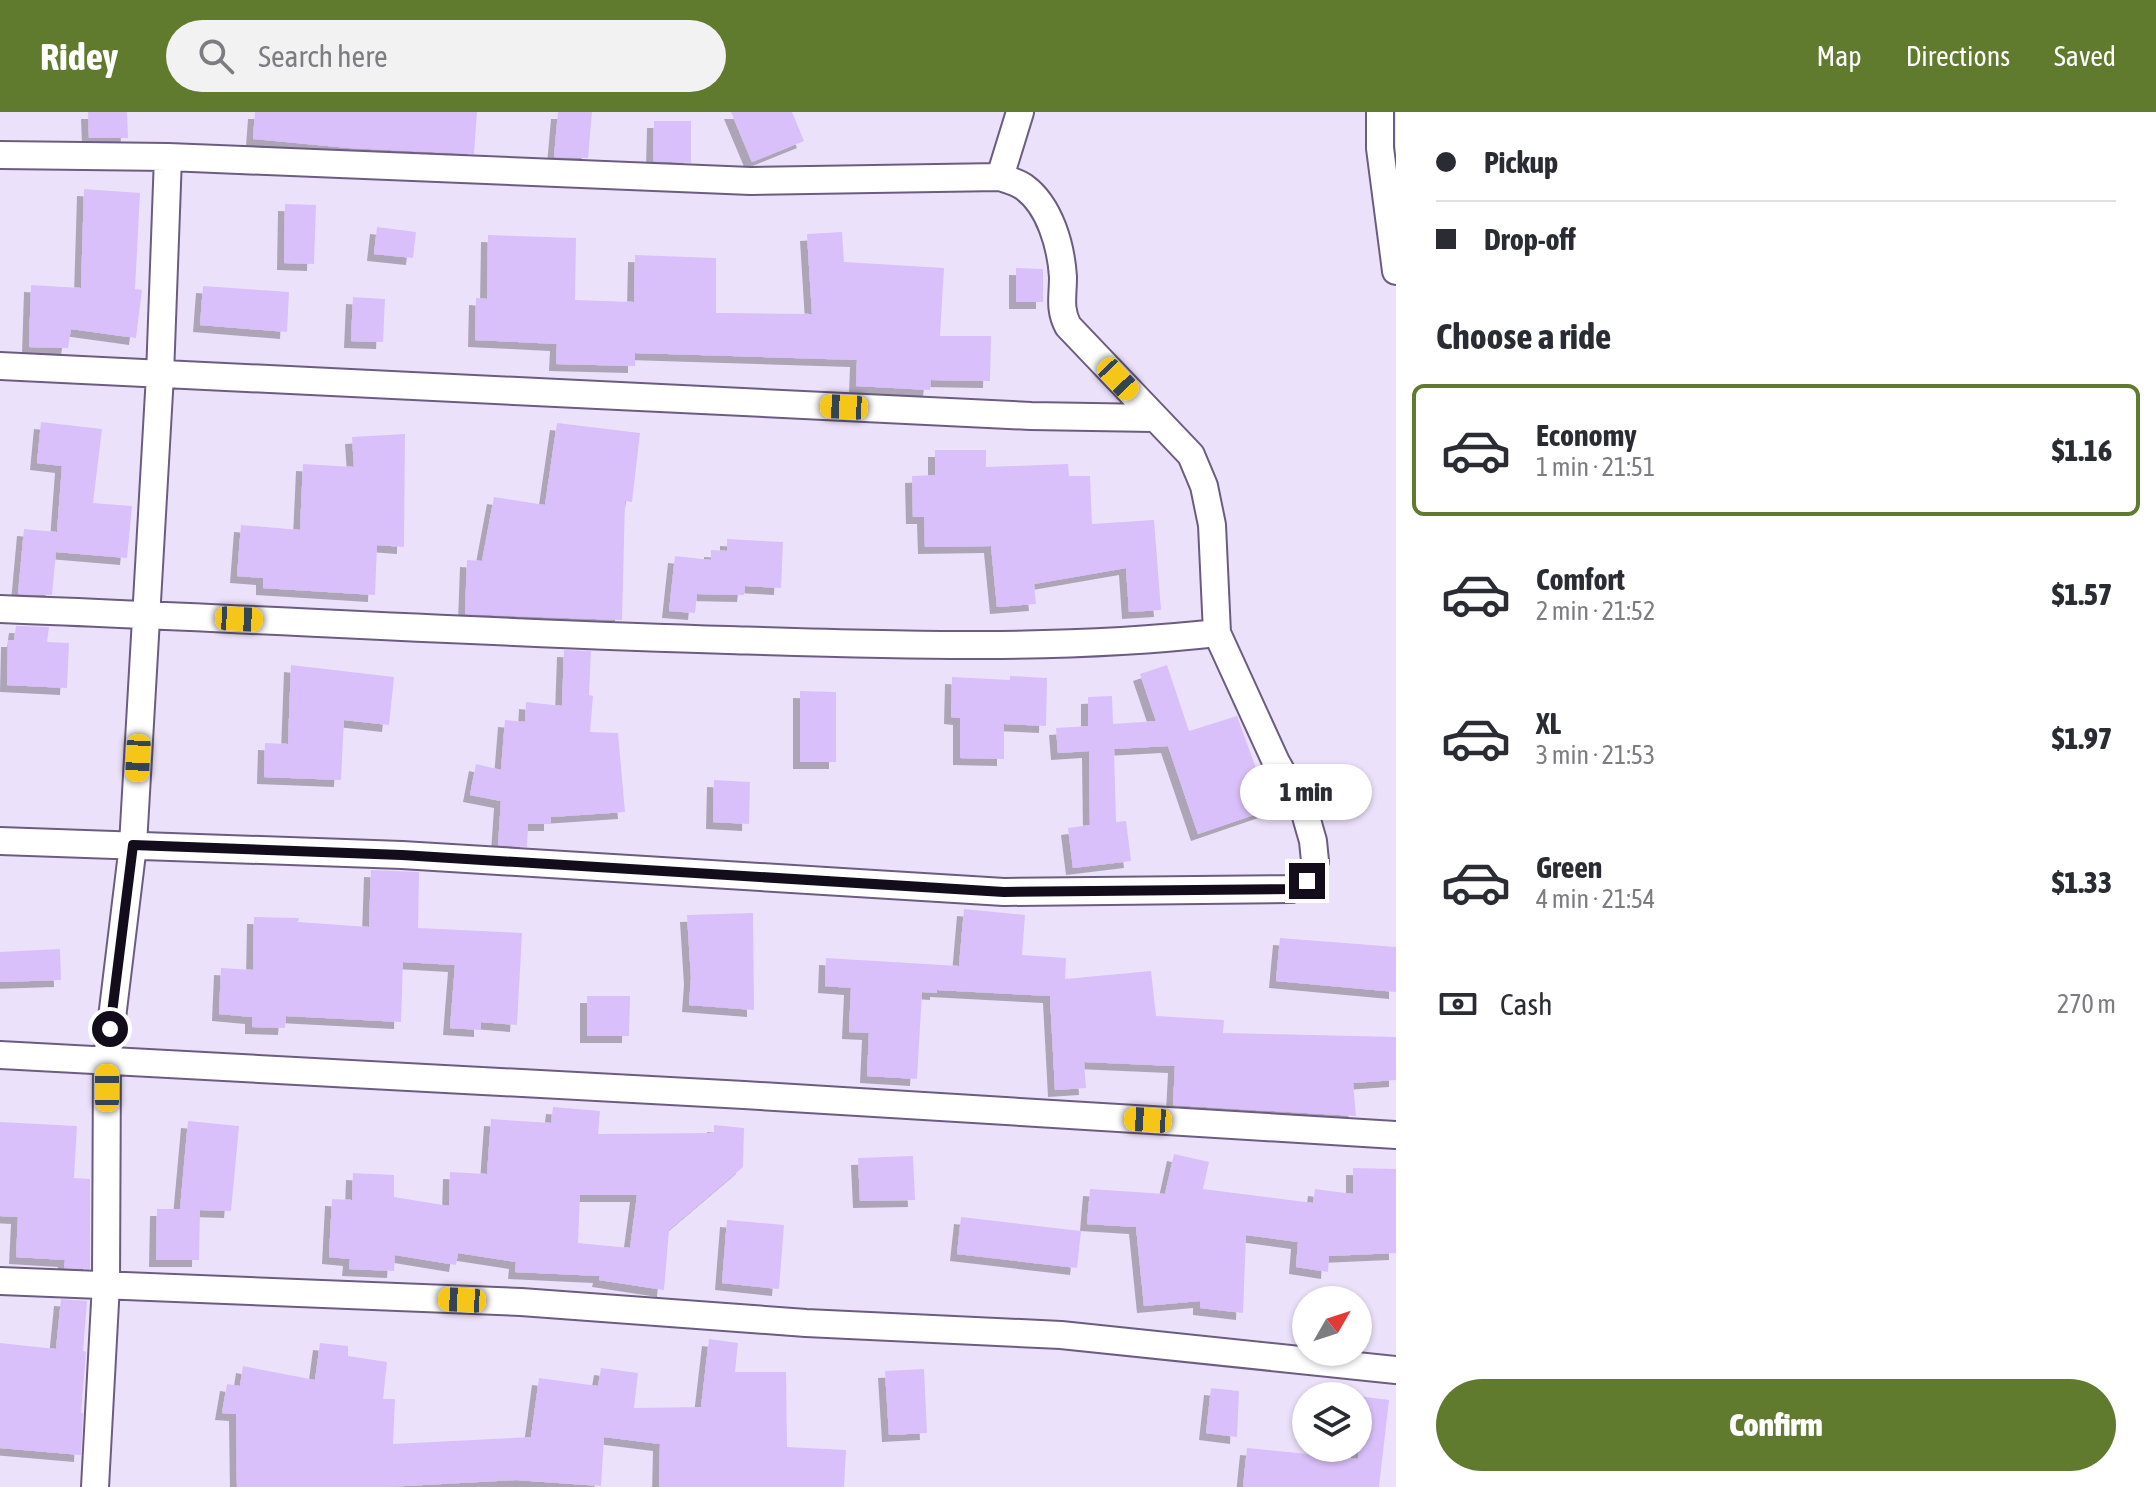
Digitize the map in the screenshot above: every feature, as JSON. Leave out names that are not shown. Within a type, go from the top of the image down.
[{"type":"street","points":[[1000,177],[1020,112]]},
{"type":"street","points":[[1380,112],[1380,148],[1396,271]]},
{"type":"street","points":[[0,155],[168,157],[751,181],[1000,177],[1021,184],[1036,198],[1058,242],[1063,278],[1060,312],[1068,326],[1191,455],[1204,486],[1212,525],[1217,633],[1276,762],[1305,813],[1315,861],[1307,881],[1291,889],[1004,892],[418,856],[0,841]]},
{"type":"street","points":[[95,1487],[106,1284],[107,1059],[133,845],[160,375],[168,157]]},
{"type":"street","points":[[0,366],[1031,416],[1153,418]]},
{"type":"street","points":[[0,609],[909,646],[1145,641],[1217,633]]},
{"type":"street","points":[[0,1055],[728,1094],[1396,1135]]},
{"type":"street","points":[[0,1281],[521,1302],[806,1323],[1061,1335],[1396,1370]]},
{"type":"building","points":[[88,112],[127,112],[128,138],[89,138]]},
{"type":"building","points":[[255,112],[477,112],[474,154],[349,148],[253,139]]},
{"type":"building","points":[[558,112],[592,112],[588,158],[554,157]]},
{"type":"building","points":[[731,112],[792,112],[804,141],[752,162]]},
{"type":"building","points":[[654,121],[691,121],[691,163],[653,161]]},
{"type":"building","points":[[84,189],[140,193],[135,289],[142,290],[136,338],[71,329],[68,348],[29,347],[31,285],[81,288]]},
{"type":"building","points":[[285,204],[316,205],[314,264],[284,263]]},
{"type":"building","points":[[377,227],[416,232],[413,258],[374,254]]},
{"type":"building","points":[[842,232],[844,262],[944,268],[940,336],[991,336],[990,381],[931,380],[930,390],[856,386],[857,360],[635,353],[635,366],[556,364],[557,344],[475,340],[476,298],[487,299],[488,235],[576,238],[575,300],[634,302],[635,255],[716,258],[716,313],[812,314],[807,234]]},
{"type":"building","points":[[1016,268],[1043,269],[1043,302],[1016,302]]},
{"type":"building","points":[[203,286],[289,292],[287,332],[200,325]]},
{"type":"building","points":[[353,297],[385,299],[383,342],[351,341]]},
{"type":"building","points":[[41,422],[102,429],[93,503],[132,506],[127,558],[56,552],[52,595],[18,594],[24,529],[57,532],[62,466],[37,463]]},
{"type":"building","points":[[557,423],[640,433],[632,502],[625,501],[622,620],[465,614],[467,560],[482,561],[494,497],[545,505]]},
{"type":"building","points":[[405,434],[404,547],[377,545],[375,595],[263,588],[263,578],[237,576],[241,525],[300,530],[303,464],[354,467],[352,437]]},
{"type":"building","points":[[935,450],[986,450],[986,467],[1068,464],[1069,476],[1090,476],[1092,524],[1154,520],[1161,610],[1129,612],[1126,568],[1034,584],[1036,604],[997,607],[991,546],[925,547],[924,517],[913,517],[912,476],[935,475]]},
{"type":"building","points":[[727,539],[783,542],[781,588],[745,586],[744,595],[697,594],[695,613],[669,611],[675,556],[711,560],[711,550],[727,551]]},
{"type":"building","points":[[16,626],[49,627],[47,642],[69,643],[67,688],[7,685],[8,640],[14,640]]},
{"type":"building","points":[[564,650],[591,651],[589,695],[593,696],[590,732],[618,733],[625,812],[551,817],[551,824],[528,824],[527,847],[498,845],[501,801],[470,795],[476,764],[501,770],[505,720],[525,722],[526,702],[562,706]]},
{"type":"building","points":[[291,665],[394,677],[389,725],[344,720],[341,780],[264,777],[265,743],[288,744]]},
{"type":"building","points":[[1167,665],[1189,731],[1237,716],[1271,809],[1198,834],[1168,746],[1114,749],[1116,822],[1126,821],[1131,861],[1073,868],[1068,828],[1090,825],[1089,751],[1058,753],[1056,728],[1088,726],[1088,697],[1112,696],[1113,724],[1156,721],[1140,674]]},
{"type":"building","points":[[1010,676],[1047,678],[1046,726],[1004,724],[1004,759],[960,758],[960,718],[951,717],[952,677],[1010,680]]},
{"type":"building","points":[[800,691],[836,692],[836,762],[800,762]]},
{"type":"building","points":[[714,780],[750,782],[749,824],[713,822]]},
{"type":"building","points":[[371,870],[419,872],[418,928],[522,933],[517,1025],[481,1022],[481,1030],[450,1028],[455,965],[403,962],[401,1022],[286,1016],[285,1028],[252,1027],[252,1017],[219,1014],[221,968],[253,970],[254,917],[299,918],[298,922],[369,927]]},
{"type":"building","points":[[964,909],[1025,915],[1022,955],[1066,958],[1065,979],[1151,971],[1156,1016],[1224,1020],[1223,1033],[1396,1037],[1396,1080],[1353,1083],[1356,1116],[1173,1105],[1175,1066],[1084,1062],[1086,1088],[1055,1090],[1050,996],[937,990],[937,993],[922,992],[917,1079],[867,1076],[869,1033],[849,1032],[851,988],[825,986],[826,958],[959,966]]},
{"type":"building","points":[[753,913],[754,1010],[689,1005],[691,978],[687,915]]},
{"type":"building","points":[[1280,938],[1396,947],[1396,992],[1276,981]]},
{"type":"building","points":[[60,949],[61,980],[0,982],[0,952]]},
{"type":"building","points":[[587,996],[630,996],[629,1036],[587,1036]]},
{"type":"building","points":[[553,1107],[600,1111],[598,1134],[714,1133],[714,1125],[744,1128],[743,1167],[669,1230],[664,1290],[599,1280],[600,1276],[515,1272],[516,1262],[458,1253],[456,1265],[395,1255],[394,1271],[349,1269],[350,1259],[329,1257],[332,1199],[352,1200],[353,1173],[394,1175],[394,1197],[449,1206],[450,1172],[487,1174],[491,1119],[551,1123]],"holes":[[[580,1195],[637,1195],[630,1248],[578,1243]]]},
{"type":"building","points":[[188,1121],[239,1126],[231,1211],[200,1210],[199,1260],[156,1260],[157,1209],[180,1209]]},
{"type":"building","points":[[0,1122],[77,1126],[74,1178],[90,1179],[90,1269],[64,1268],[65,1260],[16,1257],[18,1217],[0,1216]]},
{"type":"building","points":[[1174,1154],[1209,1162],[1203,1189],[1313,1203],[1315,1189],[1353,1194],[1353,1168],[1396,1169],[1396,1253],[1329,1256],[1328,1272],[1296,1267],[1298,1242],[1246,1235],[1243,1313],[1200,1308],[1200,1301],[1144,1306],[1136,1227],[1087,1224],[1090,1189],[1165,1194]]},
{"type":"building","points":[[913,1156],[915,1200],[860,1201],[858,1158]]},
{"type":"building","points":[[961,1217],[1081,1231],[1077,1268],[957,1254]]},
{"type":"building","points":[[727,1220],[784,1225],[779,1289],[722,1283]]},
{"type":"building","points":[[61,1299],[87,1301],[81,1455],[0,1448],[0,1343],[56,1349]]},
{"type":"building","points":[[709,1339],[738,1343],[735,1372],[786,1372],[787,1447],[846,1450],[844,1487],[659,1487],[660,1444],[604,1437],[601,1486],[516,1480],[386,1487],[237,1487],[236,1414],[222,1413],[227,1384],[240,1386],[243,1366],[315,1380],[320,1343],[348,1346],[348,1356],[387,1362],[383,1399],[395,1399],[393,1444],[531,1437],[539,1378],[598,1386],[601,1368],[638,1373],[634,1408],[701,1407]]},
{"type":"building","points":[[924,1369],[927,1433],[889,1435],[885,1371]]},
{"type":"building","points":[[1211,1388],[1239,1391],[1237,1437],[1206,1433]]},
{"type":"building","points":[[1372,1398],[1389,1400],[1379,1487],[1243,1487],[1247,1448],[1292,1452],[1292,1462],[1372,1462]]},
{"type":"route","points":[[110,1029],[133,845],[402,855],[1004,892],[1291,889],[1307,881]]}]
